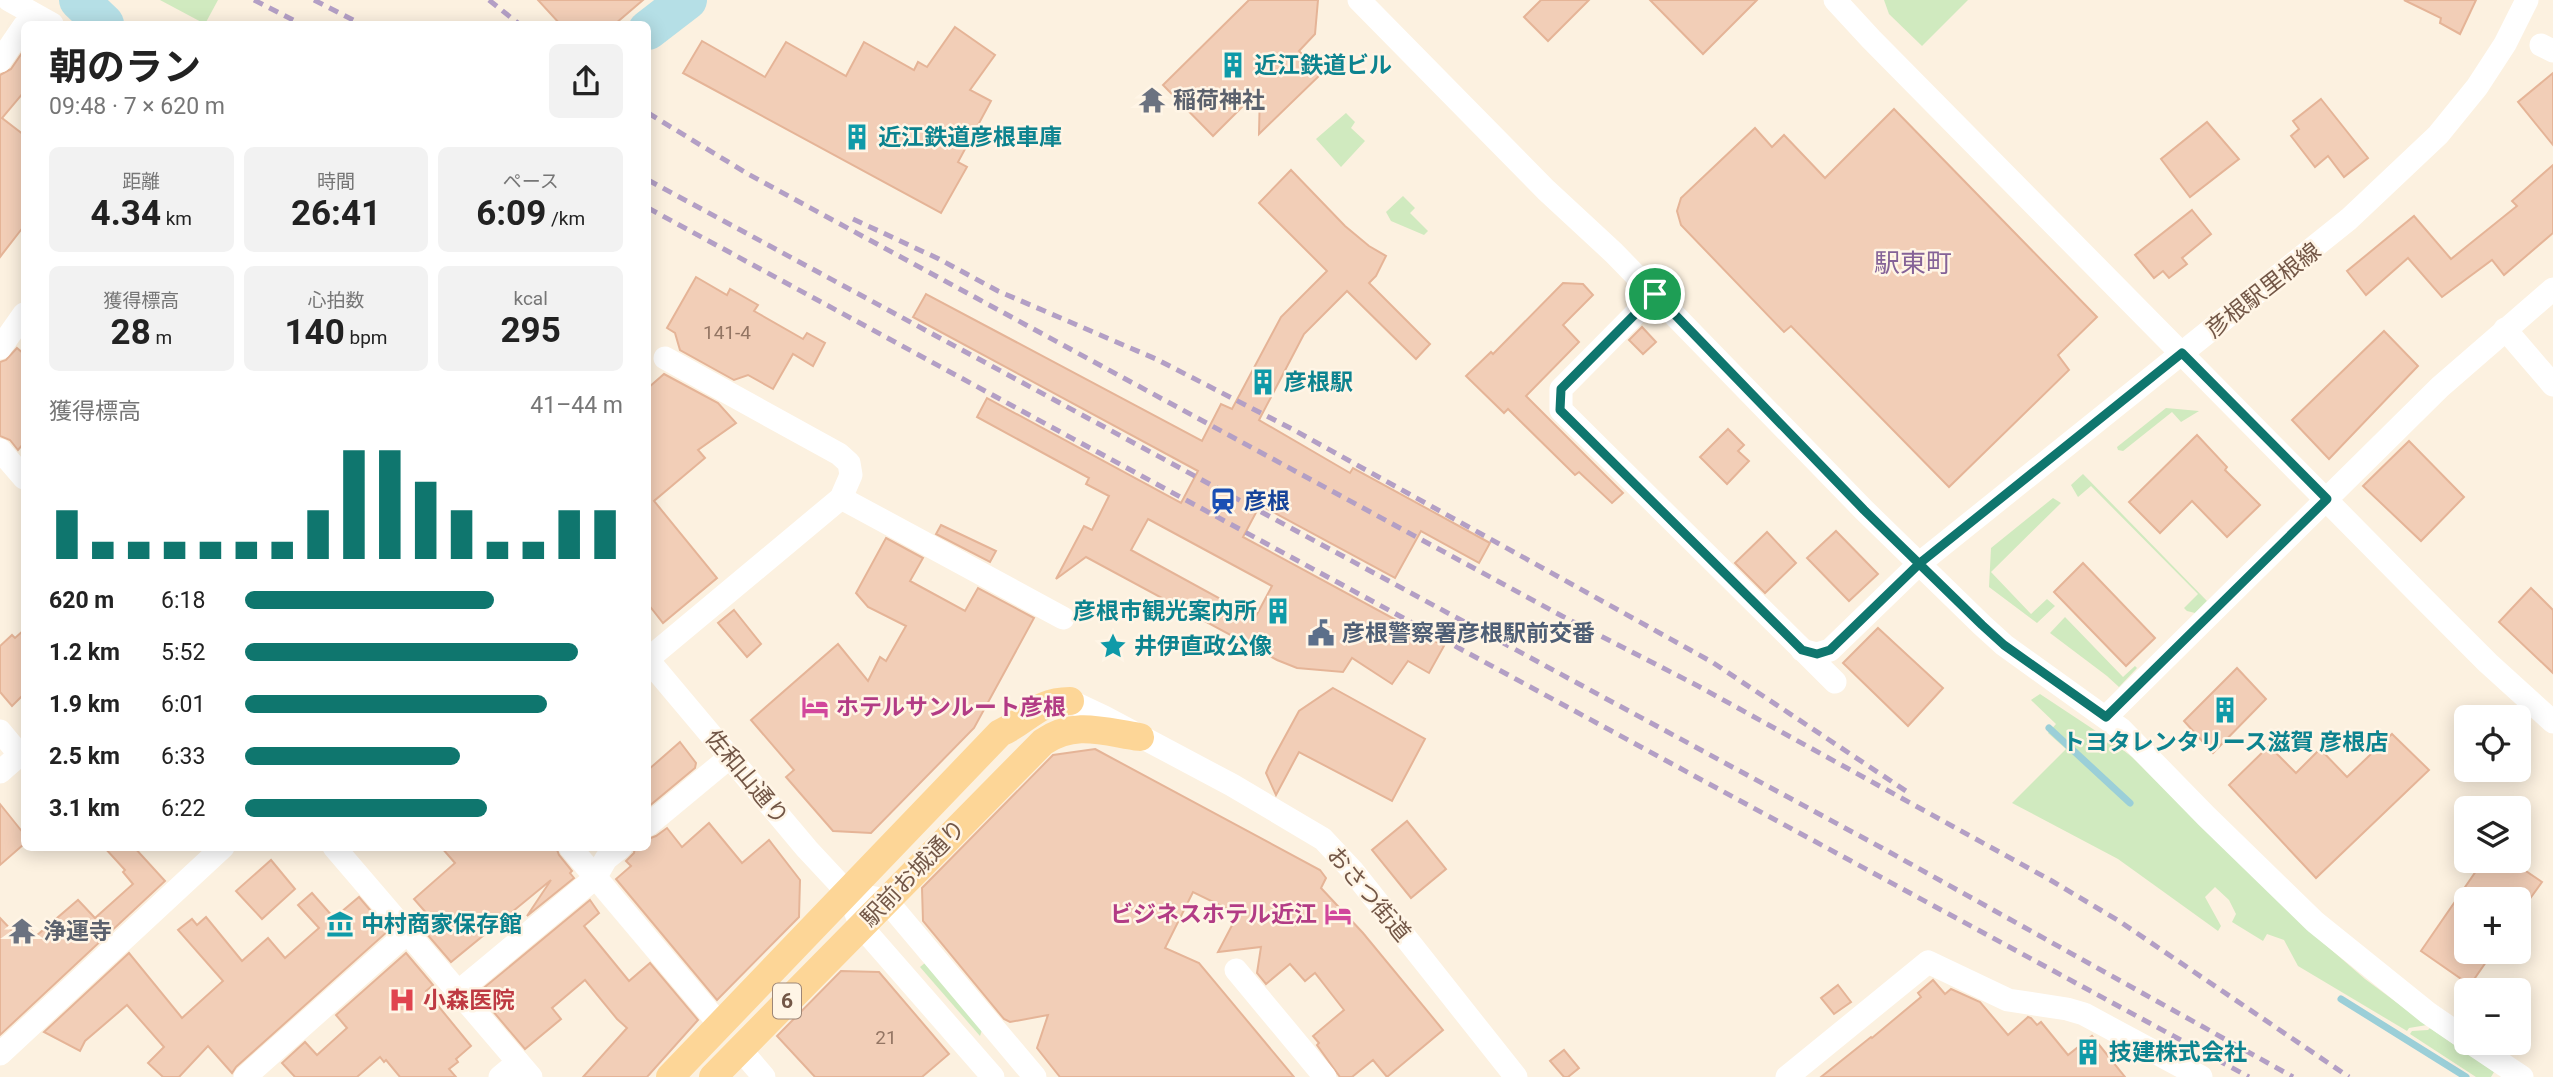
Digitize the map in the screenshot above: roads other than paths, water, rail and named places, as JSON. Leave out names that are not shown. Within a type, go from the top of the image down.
[{"type":"main road","name":"駅前お城通り","points":[[674,1075],[1000,733],[1013,728],[1037,708],[1070,701]]},
{"type":"main road","name":"駅前お城通り","points":[[713,1077],[1027,757],[1056,733],[1082,728],[1140,737]]},
{"type":"street","points":[[9,0],[27,21]]},
{"type":"street","points":[[1359,0],[1546,190],[1603,241],[1864,510],[2004,645],[2120,729],[2315,922],[2454,1031]]},
{"type":"street","points":[[1835,0],[2488,663],[2553,722]]},
{"type":"street","name":"彦根駅里根線","points":[[1802,650],[1817,654],[1830,650],[1920,563],[2337,230],[2438,135],[2477,87],[2505,44],[2527,0]]},
{"type":"street","points":[[0,61],[21,30]]},
{"type":"street","points":[[2106,717],[2440,387],[2553,289]]},
{"type":"street","points":[[1655,294],[1561,389],[1560,410],[1835,682]]},
{"type":"street","points":[[0,348],[21,318]]},
{"type":"street","points":[[2505,329],[2553,385]]},
{"type":"street","points":[[651,657],[841,498],[851,475],[849,463],[839,454],[665,358]]},
{"type":"street","points":[[0,450],[21,474]]},
{"type":"street","points":[[841,498],[1063,618]]},
{"type":"street","name":"佐和山通り","points":[[651,664],[807,849],[848,893],[861,926],[991,1076]]},
{"type":"street","name":"おさつ街道","points":[[1070,701],[1232,785],[1323,839],[1352,870],[1516,1077]]},
{"type":"street","points":[[0,731],[21,752]]},
{"type":"street","points":[[0,772],[21,754]]},
{"type":"street","points":[[651,823],[730,757]]},
{"type":"street","points":[[0,1054],[219,851]]},
{"type":"street","points":[[337,851],[524,1069],[500,1077]]},
{"type":"street","points":[[573,851],[720,1025]]},
{"type":"street","points":[[459,991],[595,877],[606,859],[616,851]]},
{"type":"street","points":[[848,893],[886,900],[1035,1077]]},
{"type":"street","points":[[244,1077],[408,933]]},
{"type":"street","points":[[1787,1077],[1928,962],[2008,1000],[2084,1014],[2201,1077]]},
{"type":"street","points":[[1236,970],[1325,1077]]},
{"type":"street","points":[[740,1049],[764,1077]]},
{"type":"street","points":[[2489,1055],[2522,1077]]},
{"type":"waterway","points":[[79,0],[101,21]]},
{"type":"waterway","points":[[651,28],[687,0]]},
{"type":"waterway","points":[[2049,728],[2130,803]]},
{"type":"waterway","points":[[2341,999],[2466,1077]]},
{"type":"railway","points":[[254,0],[295,21]]},
{"type":"railway","points":[[314,0],[355,21]]},
{"type":"railway","points":[[489,0],[515,21]]},
{"type":"railway","points":[[651,115],[748,174],[1562,616],[1698,686],[2052,881],[2119,921],[2349,1077]]},
{"type":"railway","points":[[651,182],[1882,848],[2293,1077]]},
{"type":"railway","points":[[651,210],[2249,1077]]},
{"type":"railway","points":[[853,219],[939,259],[998,291],[1156,359],[1294,430],[1712,662],[1909,793]]},
{"type":"place","name":"近江鉄道ビル","points":[[1233,65]]},
{"type":"place","name":"稲荷神社","points":[[1152,100]]},
{"type":"place","name":"近江鉄道彦根車庫","points":[[857,137]]},
{"type":"place","name":"彦根駅","points":[[1263,382]]},
{"type":"place","name":"彦根","points":[[1223,501]]},
{"type":"place","name":"彦根市観光案内所","points":[[1278,611]]},
{"type":"place","name":"彦根警察署彦根駅前交番","points":[[1321,633]]},
{"type":"place","name":"井伊直政公像","points":[[1113,646]]},
{"type":"place","name":"ホテルサンルート彦根","points":[[815,707]]},
{"type":"place","name":"トヨタレンタリース滋賀 彦根店","points":[[2225,710]]},
{"type":"place","name":"ビジネスホテル近江","points":[[1338,914]]},
{"type":"place","name":"中村商家保存館","points":[[340,924]]},
{"type":"place","name":"浄運寺","points":[[22,931]]},
{"type":"place","name":"小森医院","points":[[402,1000]]},
{"type":"place","name":"技建株式会社","points":[[2088,1052]]},
{"type":"district","name":"駅東町","points":[[1913,263]]}]
